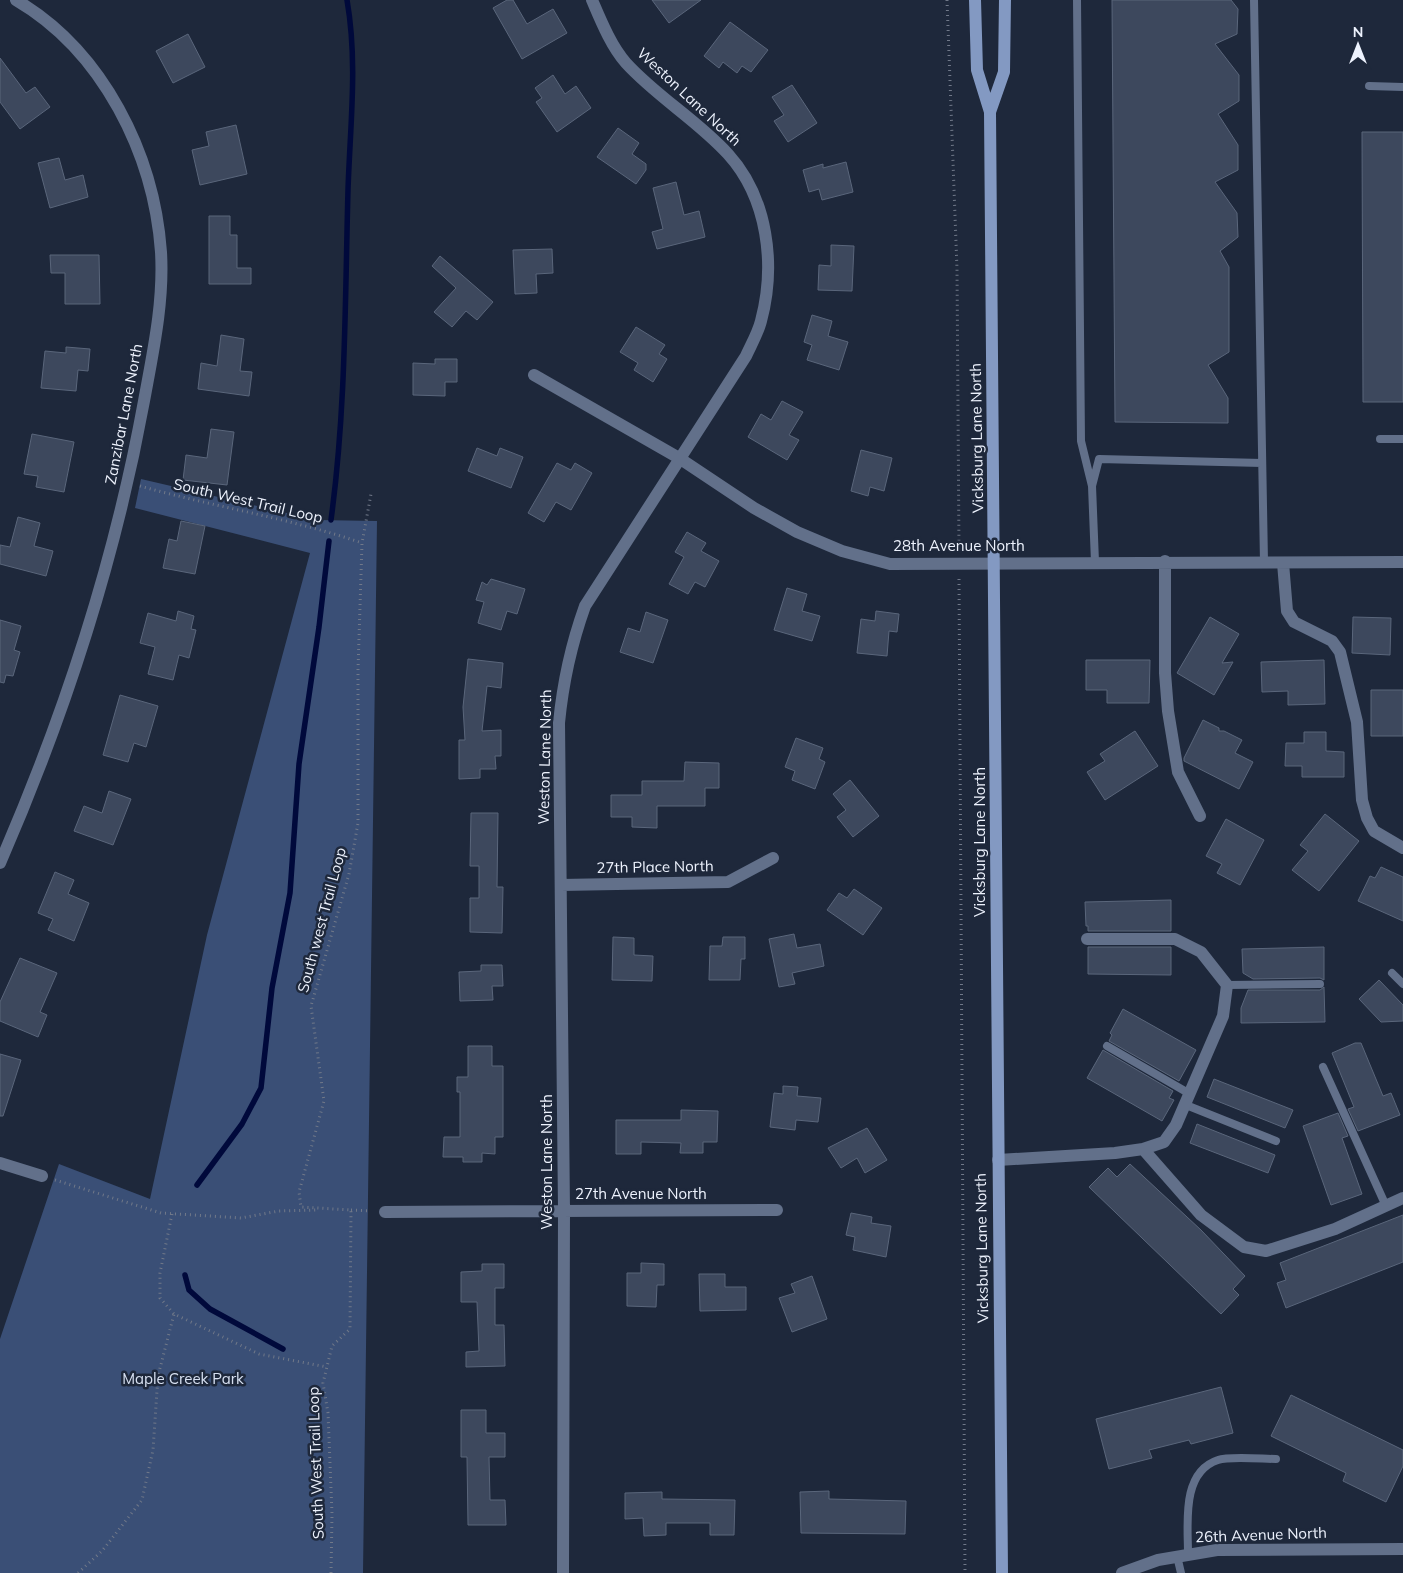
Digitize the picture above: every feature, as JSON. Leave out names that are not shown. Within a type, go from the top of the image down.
[{"type":"main road","name":"Vicksburg Lane North","points":[[975,0],[977,70],[990,112],[1002,1573]]},
{"type":"main road","name":"Vicksburg Lane North","points":[[990,112],[1004,72],[1005,0]]},
{"type":"street","name":"Zanzibar Lane North","points":[[0,863],[3,849],[60,714],[117,532],[154,347],[161,300],[161,252],[154,204],[142,158],[122,115],[94,73],[61,34],[16,0]]},
{"type":"street","name":"Weston Lane North","points":[[563,1573],[564,1210],[559,723],[562,682],[571,644],[584,606],[746,356],[761,324],[768,289],[768,253],[762,218],[749,185],[729,155],[625,62],[605,30],[592,0]]},
{"type":"street","name":"28th Avenue North","points":[[534,375],[679,458],[754,508],[796,532],[842,551],[890,564],[1165,561],[1283,563],[1403,562]]},
{"type":"street","points":[[1165,561],[1165,672],[1168,711],[1178,772],[1200,816]]},
{"type":"street","points":[[1283,563],[1287,611],[1294,622],[1332,641],[1340,652],[1357,722],[1362,800],[1367,818],[1374,831],[1403,848]]},
{"type":"street","name":"27th Place North","points":[[561,885],[728,882],[773,858]]},
{"type":"street","points":[[998,1160],[1115,1153],[1143,1149],[1164,1142],[1176,1125],[1188,1100],[1224,1016],[1227,985],[1201,952],[1175,939],[1088,938]]},
{"type":"street","points":[[1143,1149],[1201,1216],[1244,1247],[1266,1251],[1335,1229],[1403,1198]]},
{"type":"street","points":[[0,1163],[42,1176]]},
{"type":"street","name":"27th Avenue North","points":[[385,1212],[777,1210]]},
{"type":"street","name":"26th Avenue North","points":[[1122,1573],[1183,1554],[1217,1550],[1403,1549]]},
{"type":"lane","points":[[1077,0],[1081,441],[1092,486],[1095,562]]},
{"type":"lane","points":[[1254,0],[1264,562]]},
{"type":"lane","points":[[1369,86],[1403,87]]},
{"type":"lane","points":[[1380,439],[1403,438]]},
{"type":"lane","points":[[1092,486],[1099,459],[1262,463]]},
{"type":"lane","points":[[1392,973],[1403,984]]},
{"type":"lane","points":[[1227,985],[1320,984]]},
{"type":"lane","points":[[1107,1046],[1188,1100],[1276,1141]]},
{"type":"lane","points":[[1324,1067],[1386,1206]]},
{"type":"lane","points":[[1181,1573],[1189,1498],[1199,1473],[1218,1460],[1276,1459]]},
{"type":"path","points":[[947,0],[957,269],[965,1573]]},
{"type":"path","name":"South West Trail Loop","points":[[127,483],[203,504],[325,530],[362,543]]},
{"type":"path","name":"South west Trail Loop","points":[[351,1210],[301,1207],[299,1192],[324,1102],[311,1006],[349,874],[358,823],[358,670],[362,543],[370,494]]},
{"type":"path","points":[[42,1176],[134,1206],[172,1214],[241,1218],[296,1210],[385,1212]]},
{"type":"path","name":"South West Trail Loop","points":[[331,1573],[332,1514],[328,1422],[323,1383],[332,1346],[350,1329],[351,1210]]},
{"type":"path","points":[[172,1214],[160,1272],[160,1298],[174,1314],[259,1354],[327,1367]]},
{"type":"path","points":[[78,1573],[102,1551],[142,1500],[153,1450],[158,1376],[174,1314]]},
{"type":"green space","name":"Maple Creek Park","points":[[141,479],[317,520],[377,521],[363,1573],[0,1573],[0,1339],[59,1164],[150,1199],[207,935],[310,553],[135,508]]},
{"type":"building","points":[[507,0],[513,0],[527,24],[553,9],[567,33],[522,59],[493,8]]},
{"type":"building","points":[[652,0],[701,0],[669,23]]},
{"type":"building","points":[[1112,0],[1231,0],[1238,9],[1237,34],[1215,44],[1239,75],[1239,101],[1218,114],[1238,145],[1238,170],[1215,182],[1237,213],[1238,237],[1220,251],[1229,267],[1229,352],[1208,365],[1228,398],[1228,423],[1115,422]]},
{"type":"building","points":[[730,22],[768,50],[751,72],[742,66],[737,73],[723,62],[719,68],[704,56]]},
{"type":"building","points":[[188,34],[205,67],[173,83],[156,51]]},
{"type":"building","points":[[0,58],[26,93],[35,87],[50,107],[20,129],[0,102]]},
{"type":"building","points":[[553,75],[565,94],[576,86],[591,108],[557,132],[536,102],[542,98],[535,88]]},
{"type":"building","points":[[792,85],[817,123],[788,142],[774,121],[784,115],[772,97]]},
{"type":"building","points":[[236,125],[247,174],[200,185],[192,150],[209,146],[206,132]]},
{"type":"building","points":[[618,128],[639,143],[632,154],[646,164],[646,170],[636,184],[597,157]]},
{"type":"building","points":[[1362,132],[1403,132],[1403,402],[1363,402]]},
{"type":"building","points":[[59,158],[65,180],[83,175],[88,197],[50,208],[38,163]]},
{"type":"building","points":[[846,162],[853,192],[822,200],[819,189],[809,192],[803,170],[823,164],[823,168]]},
{"type":"building","points":[[676,182],[684,215],[699,211],[705,237],[657,249],[652,232],[663,229],[653,188]]},
{"type":"building","points":[[209,216],[230,216],[230,235],[237,235],[237,268],[251,268],[251,284],[209,284]]},
{"type":"building","points":[[831,245],[854,246],[852,291],[818,290],[819,265],[831,266]]},
{"type":"building","points":[[552,249],[553,273],[536,274],[537,293],[515,294],[513,250]]},
{"type":"building","points":[[50,255],[99,255],[100,304],[65,304],[65,273],[51,273]]},
{"type":"building","points":[[440,256],[493,302],[477,320],[466,311],[452,327],[434,312],[456,288],[432,266]]},
{"type":"building","points":[[812,315],[832,321],[828,336],[848,342],[839,370],[807,360],[812,345],[804,342]]},
{"type":"building","points":[[636,327],[665,345],[659,354],[667,359],[653,382],[634,370],[638,363],[620,352]]},
{"type":"building","points":[[221,335],[244,339],[240,371],[252,372],[249,396],[198,389],[201,363],[217,366]]},
{"type":"building","points":[[66,347],[90,349],[88,371],[78,370],[76,391],[41,388],[45,351],[66,353]]},
{"type":"building","points":[[435,359],[457,359],[457,382],[445,382],[445,396],[413,395],[413,363],[435,364]]},
{"type":"building","points":[[782,401],[803,412],[789,435],[799,440],[787,460],[748,437],[761,414],[771,420]]},
{"type":"building","points":[[211,429],[234,432],[227,485],[183,480],[186,455],[207,458]]},
{"type":"building","points":[[32,434],[74,442],[64,492],[36,487],[38,476],[24,474]]},
{"type":"building","points":[[477,448],[497,456],[500,448],[523,457],[511,488],[468,471]]},
{"type":"building","points":[[861,450],[892,458],[884,491],[870,487],[868,496],[851,491]]},
{"type":"building","points":[[557,463],[571,470],[575,463],[592,473],[571,510],[556,502],[544,522],[528,513]]},
{"type":"building","points":[[18,517],[40,523],[34,546],[53,551],[46,576],[0,564],[0,545],[10,547]]},
{"type":"building","points":[[181,521],[205,526],[195,574],[163,568],[169,539],[177,541]]},
{"type":"building","points":[[687,532],[706,543],[701,551],[719,561],[705,587],[695,582],[688,594],[669,584],[684,557],[675,552]]},
{"type":"building","points":[[491,579],[525,589],[517,614],[507,611],[501,630],[478,623],[484,602],[476,600],[482,582],[487,585]]},
{"type":"building","points":[[787,588],[807,594],[802,611],[820,616],[812,641],[774,630]]},
{"type":"building","points":[[178,611],[194,616],[191,629],[196,630],[189,658],[179,655],[173,680],[148,674],[155,647],[140,643],[148,613],[176,621]]},
{"type":"building","points":[[876,611],[899,614],[897,632],[889,631],[887,656],[857,653],[861,619],[875,621]]},
{"type":"building","points":[[646,612],[668,620],[653,663],[620,652],[628,628],[640,632]]},
{"type":"building","points":[[1210,617],[1239,634],[1222,663],[1233,662],[1214,695],[1177,673]]},
{"type":"building","points":[[1353,617],[1391,618],[1390,655],[1352,653]]},
{"type":"building","points":[[0,620],[21,626],[14,650],[20,652],[13,676],[6,675],[4,683],[0,682]]},
{"type":"building","points":[[468,659],[503,663],[501,688],[487,686],[482,731],[501,730],[501,756],[495,756],[496,769],[480,769],[480,778],[459,779],[459,740],[465,740],[463,707]]},
{"type":"building","points":[[1086,660],[1150,660],[1149,703],[1107,703],[1107,690],[1086,690]]},
{"type":"building","points":[[1324,660],[1325,704],[1288,705],[1288,691],[1262,692],[1261,662]]},
{"type":"building","points":[[1371,690],[1403,690],[1403,736],[1371,736]]},
{"type":"building","points":[[120,695],[158,706],[146,747],[134,743],[128,762],[103,755]]},
{"type":"building","points":[[1203,720],[1219,728],[1219,731],[1224,731],[1242,740],[1235,753],[1253,762],[1239,789],[1184,761]]},
{"type":"building","points":[[1135,731],[1158,766],[1105,800],[1087,772],[1105,761],[1100,754]]},
{"type":"building","points":[[1304,732],[1326,732],[1326,751],[1344,752],[1344,777],[1302,777],[1302,766],[1285,766],[1286,743],[1304,743]]},
{"type":"building","points":[[796,738],[823,748],[819,759],[825,762],[815,789],[792,780],[795,771],[785,767]]},
{"type":"building","points":[[685,762],[719,763],[719,788],[705,788],[705,806],[657,806],[657,828],[632,827],[632,817],[611,817],[611,795],[642,795],[642,781],[684,781]]},
{"type":"building","points":[[850,780],[879,816],[853,837],[837,817],[846,810],[833,794]]},
{"type":"building","points":[[109,791],[131,799],[113,845],[74,831],[84,806],[102,813]]},
{"type":"building","points":[[471,813],[498,813],[497,887],[503,887],[502,933],[470,932],[470,898],[479,898],[479,866],[470,866]]},
{"type":"building","points":[[1325,814],[1359,841],[1319,891],[1292,870],[1308,851],[1300,845]]},
{"type":"building","points":[[1226,819],[1264,840],[1240,885],[1217,873],[1222,864],[1206,856]]},
{"type":"building","points":[[1381,867],[1403,877],[1403,921],[1358,901],[1370,876],[1375,878]]},
{"type":"building","points":[[55,872],[74,880],[68,894],[89,903],[74,941],[48,930],[53,919],[38,913]]},
{"type":"building","points":[[854,889],[882,908],[863,935],[827,910],[839,893],[847,898]]},
{"type":"building","points":[[1171,900],[1171,931],[1088,931],[1088,926],[1086,926],[1085,902]]},
{"type":"building","points":[[794,934],[797,948],[820,944],[824,966],[792,973],[795,984],[779,987],[769,939]]},
{"type":"building","points":[[613,937],[634,938],[634,955],[653,956],[652,981],[612,980]]},
{"type":"building","points":[[723,937],[745,937],[745,959],[741,959],[740,980],[709,980],[710,946],[722,946]]},
{"type":"building","points":[[1088,947],[1171,947],[1171,975],[1088,974]]},
{"type":"building","points":[[1324,947],[1324,980],[1320,978],[1253,979],[1243,973],[1242,949]]},
{"type":"building","points":[[20,958],[57,973],[40,1012],[47,1015],[38,1037],[0,1021],[0,1002]]},
{"type":"building","points":[[481,965],[502,965],[503,986],[492,986],[493,1000],[460,1001],[459,972],[481,971]]},
{"type":"building","points":[[1379,980],[1403,1005],[1403,1021],[1381,1022],[1359,999]]},
{"type":"building","points":[[1324,987],[1325,1022],[1241,1023],[1241,1008],[1248,990],[1320,990]]},
{"type":"building","points":[[1123,1009],[1196,1050],[1179,1081],[1109,1041],[1112,1035],[1110,1033]]},
{"type":"building","points":[[1355,1043],[1361,1043],[1383,1096],[1391,1093],[1400,1115],[1358,1131],[1348,1109],[1354,1107],[1332,1053]]},
{"type":"building","points":[[468,1046],[492,1046],[492,1066],[503,1066],[503,1137],[495,1137],[495,1154],[482,1153],[482,1162],[463,1162],[463,1157],[443,1157],[444,1137],[460,1137],[460,1092],[457,1092],[457,1077],[468,1077]]},
{"type":"building","points":[[1103,1050],[1173,1091],[1169,1098],[1174,1100],[1162,1121],[1087,1078]]},
{"type":"building","points":[[0,1054],[21,1060],[3,1116],[0,1116]]},
{"type":"building","points":[[1214,1079],[1293,1110],[1285,1128],[1207,1097]]},
{"type":"building","points":[[783,1086],[798,1087],[797,1096],[821,1098],[818,1122],[796,1120],[795,1130],[770,1127],[774,1093],[783,1094]]},
{"type":"building","points":[[681,1110],[718,1111],[717,1142],[703,1142],[703,1153],[680,1153],[681,1143],[641,1142],[641,1154],[616,1154],[616,1120],[681,1120]]},
{"type":"building","points":[[1338,1113],[1348,1136],[1342,1138],[1362,1194],[1331,1205],[1303,1126]]},
{"type":"building","points":[[1197,1124],[1275,1155],[1268,1173],[1190,1143]]},
{"type":"building","points":[[867,1128],[887,1160],[865,1173],[857,1158],[841,1168],[828,1148]]},
{"type":"building","points":[[1130,1164],[1201,1230],[1245,1276],[1233,1289],[1239,1295],[1221,1314],[1089,1187],[1108,1168],[1117,1177]]},
{"type":"building","points":[[851,1213],[872,1217],[871,1223],[891,1226],[886,1257],[853,1250],[855,1237],[846,1235]]},
{"type":"building","points":[[1403,1215],[1403,1262],[1286,1308],[1277,1283],[1286,1280],[1280,1263]]},
{"type":"building","points":[[641,1263],[664,1264],[664,1285],[657,1285],[656,1307],[627,1306],[627,1273],[641,1273]]},
{"type":"building","points":[[482,1264],[504,1264],[504,1288],[495,1288],[495,1325],[504,1325],[505,1366],[466,1367],[466,1352],[479,1351],[477,1302],[461,1302],[461,1272],[482,1271]]},
{"type":"building","points":[[699,1274],[725,1274],[725,1287],[746,1287],[746,1310],[700,1311]]},
{"type":"building","points":[[812,1276],[827,1319],[792,1332],[779,1298],[795,1293],[791,1284]]},
{"type":"building","points":[[1221,1387],[1233,1433],[1191,1444],[1189,1440],[1149,1450],[1152,1458],[1109,1469],[1096,1419]]},
{"type":"building","points":[[1291,1395],[1403,1450],[1403,1466],[1386,1502],[1343,1481],[1346,1473],[1271,1436]]},
{"type":"building","points":[[461,1410],[486,1410],[486,1433],[505,1433],[505,1457],[489,1457],[490,1500],[505,1500],[506,1525],[468,1525],[467,1457],[461,1457]]},
{"type":"building","points":[[829,1491],[829,1499],[906,1501],[905,1534],[801,1533],[800,1492]]},
{"type":"building","points":[[662,1492],[662,1499],[735,1500],[734,1535],[710,1535],[710,1523],[666,1523],[666,1535],[644,1536],[643,1518],[625,1519],[625,1493]]},
{"type":"waterway","points":[[331,520],[340,438],[353,71],[347,0]]},
{"type":"waterway","points":[[197,1185],[242,1124],[261,1088],[272,988],[290,893],[299,764],[319,627],[329,541]]},
{"type":"waterway","points":[[185,1275],[189,1290],[210,1309],[283,1349]]}]
